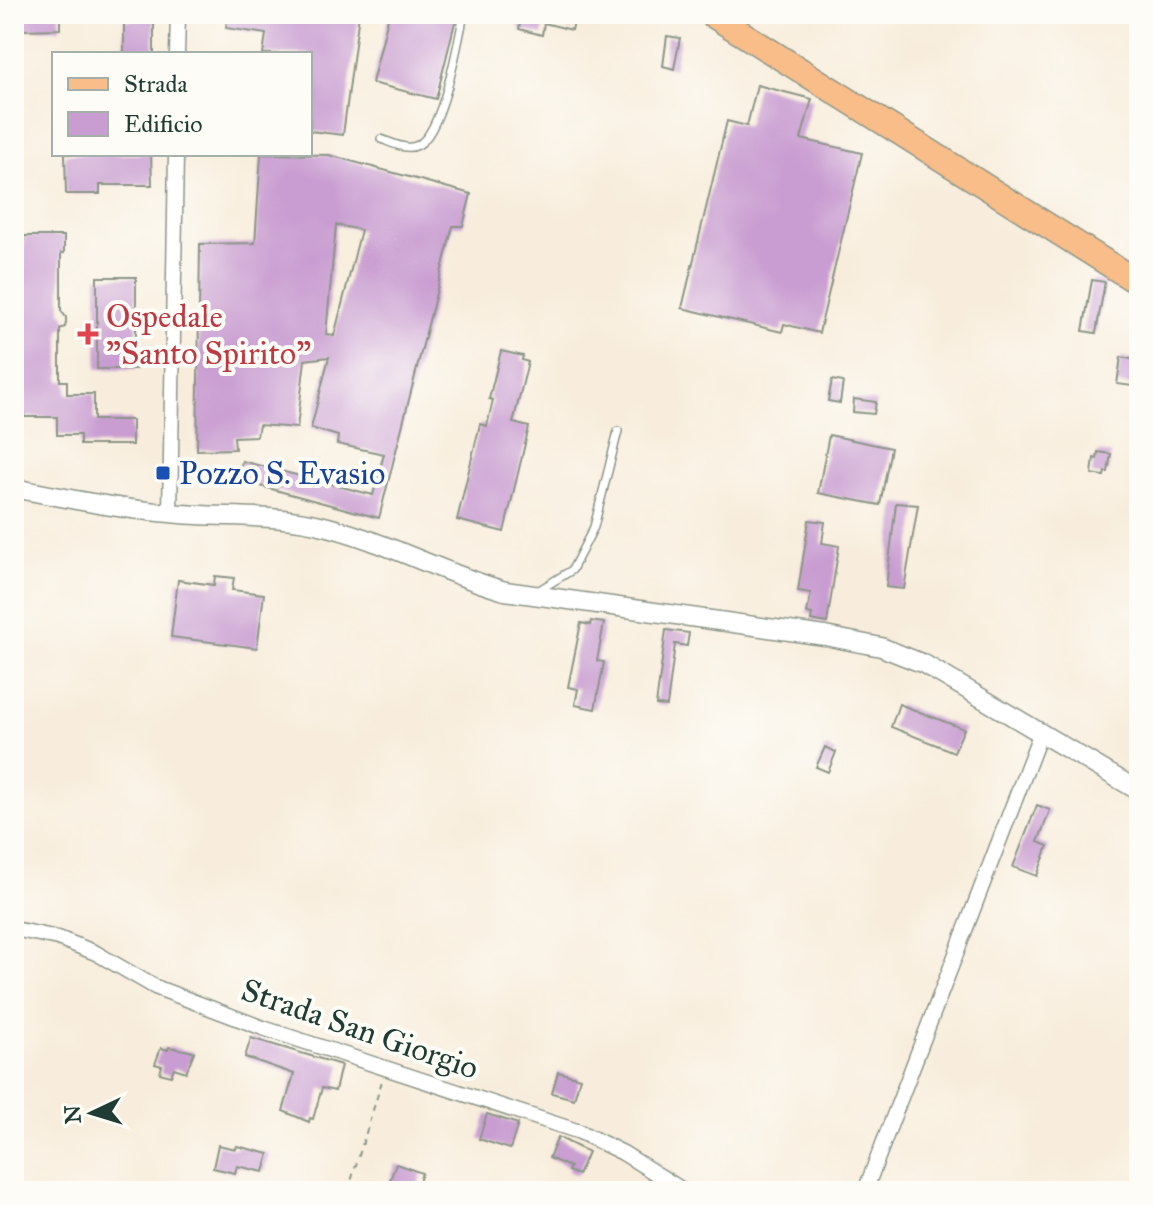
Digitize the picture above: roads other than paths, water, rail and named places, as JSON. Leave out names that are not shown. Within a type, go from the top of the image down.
[{"type":"main road","points":[[711,14],[1139,283]]},
{"type":"street","points":[[177,52],[178,14]]},
{"type":"street","points":[[170,513],[176,156]]},
{"type":"street","points":[[14,488],[170,513],[313,524],[369,538],[478,583],[531,595],[825,636],[881,647],[924,664],[1139,791]]},
{"type":"street","points":[[865,1191],[1041,732]]},
{"type":"street","name":"Strada San Giorgio","points":[[14,929],[58,938],[96,953],[155,987],[263,1028],[580,1132],[623,1153],[684,1191]]},
{"type":"lane","points":[[381,139],[400,146],[413,147],[422,143],[441,110],[464,14]]},
{"type":"lane","points":[[531,595],[572,570],[594,527],[618,431]]},
{"type":"place","name":"Ospedale \"Santo Spirito\"","points":[[88,334]]},
{"type":"place","name":"Pozzo S. Evasio","points":[[163,473]]}]
